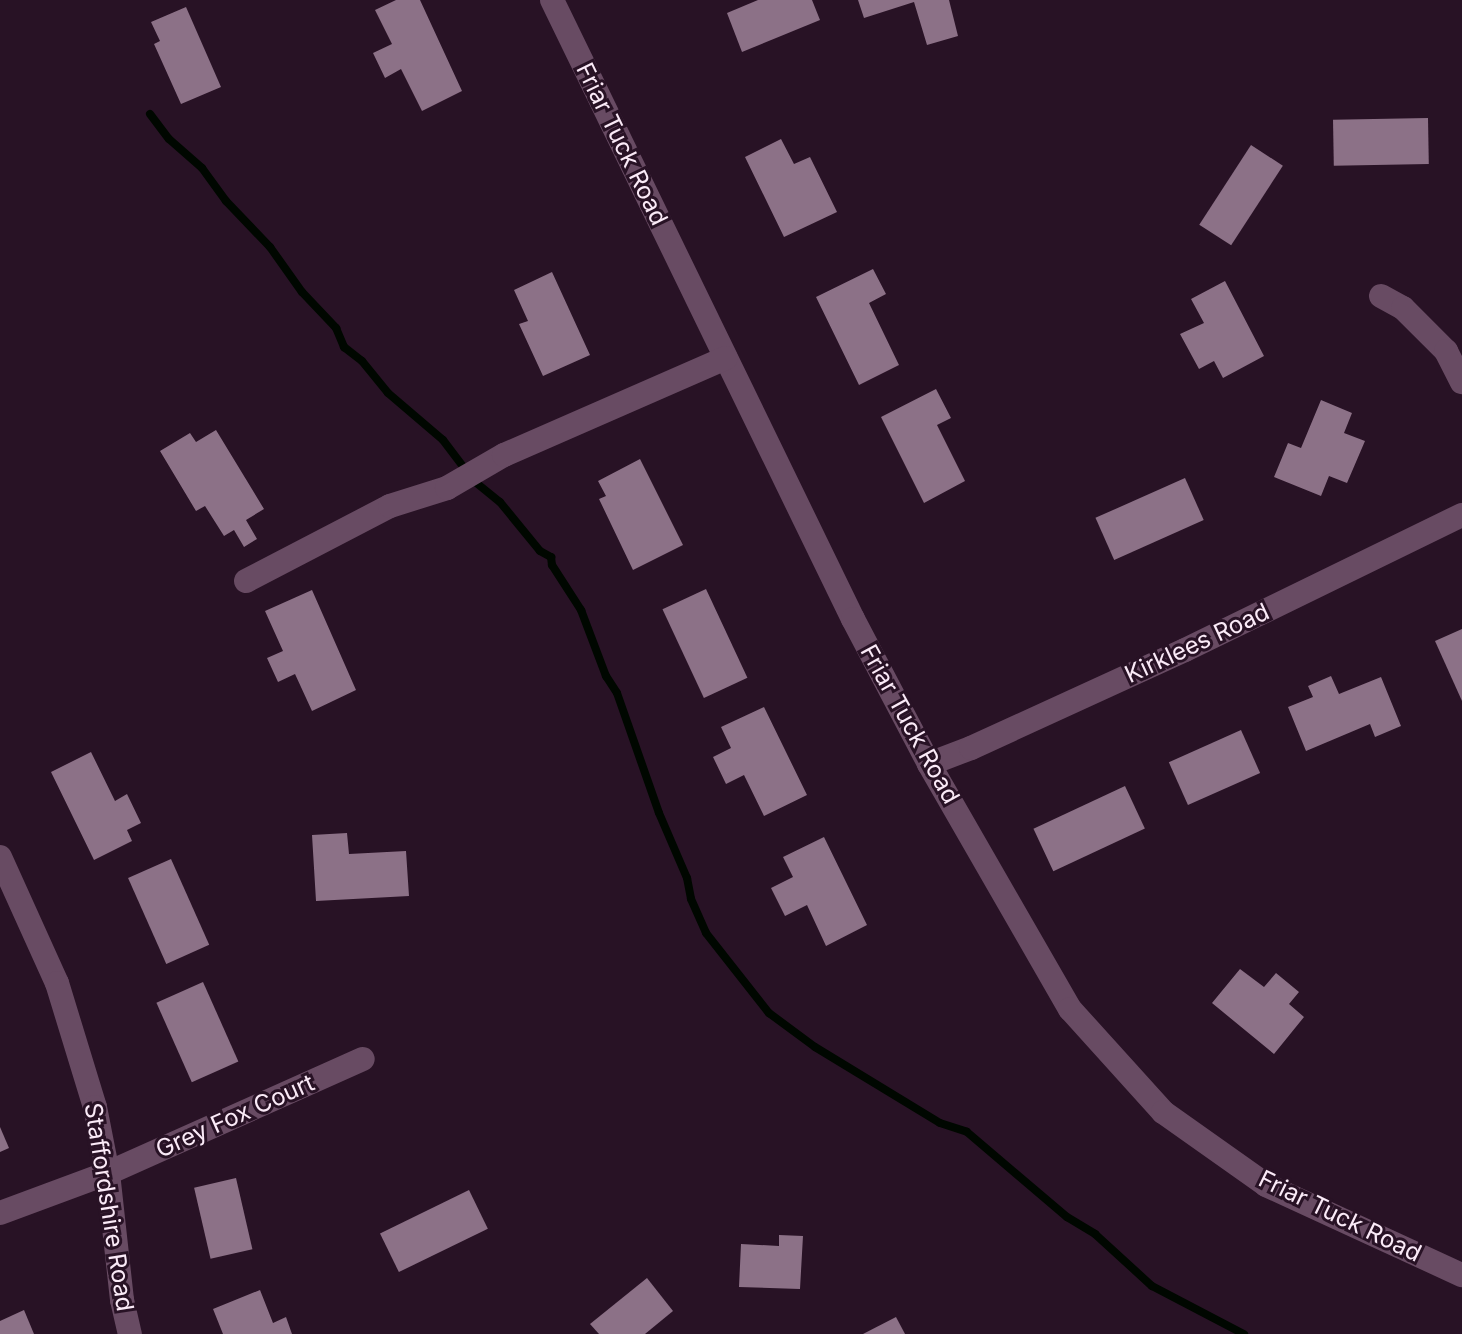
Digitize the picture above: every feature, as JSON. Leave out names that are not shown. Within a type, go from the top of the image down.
[{"type":"street","name":"Friar Tuck Road","points":[[552,0],[853,619],[929,764],[1070,1009],[1163,1112],[1266,1185],[1462,1275]]},
{"type":"street","points":[[1381,296],[1403,308],[1446,351],[1462,382]]},
{"type":"street","points":[[246,581],[390,506],[447,488],[504,455],[726,358]]},
{"type":"street","name":"Kirklees Road","points":[[929,764],[971,748],[1185,650],[1462,515]]},
{"type":"street","name":"Staffordshire Road","points":[[0,857],[57,983],[95,1107],[108,1173],[122,1300],[130,1334]]},
{"type":"street","name":"Grey Fox Court","points":[[0,1213],[108,1173],[363,1059]]},
{"type":"building","points":[[396,0],[420,0],[462,91],[422,111],[401,69],[385,78],[373,53],[392,44],[375,10]]},
{"type":"building","points":[[758,0],[812,0],[820,20],[742,52],[727,13]]},
{"type":"building","points":[[858,0],[949,0],[958,36],[927,45],[914,2],[864,18]]},
{"type":"building","points":[[186,7],[221,87],[181,104],[154,44],[160,41],[151,22]]},
{"type":"building","points":[[1428,118],[1429,164],[1334,166],[1333,120]]},
{"type":"building","points":[[781,139],[794,164],[810,157],[837,212],[784,237],[745,157]]},
{"type":"building","points":[[1251,145],[1283,166],[1231,245],[1199,225]]},
{"type":"building","points":[[873,269],[886,294],[869,303],[899,365],[859,385],[816,297]]},
{"type":"building","points":[[552,272],[590,355],[543,376],[519,324],[528,321],[514,290]]},
{"type":"building","points":[[1225,281],[1264,356],[1223,378],[1214,361],[1199,369],[1180,334],[1204,323],[1191,299]]},
{"type":"building","points":[[936,389],[951,418],[937,425],[965,481],[924,503],[881,417]]},
{"type":"building","points":[[1321,400],[1352,413],[1344,433],[1365,441],[1347,483],[1329,476],[1321,496],[1274,477],[1288,443],[1301,448]]},
{"type":"building","points":[[216,430],[264,509],[246,520],[257,539],[244,547],[234,530],[224,536],[205,506],[196,511],[160,451],[190,433],[196,442]]},
{"type":"building","points":[[640,459],[683,545],[633,570],[599,499],[606,496],[598,481]]},
{"type":"building","points":[[1185,478],[1204,520],[1114,560],[1095,518]]},
{"type":"building","points":[[706,589],[747,678],[704,698],[662,609]]},
{"type":"building","points":[[312,590],[356,690],[312,711],[295,674],[278,682],[267,658],[283,651],[265,611]]},
{"type":"building","points":[[1462,629],[1462,701],[1435,641]]},
{"type":"building","points":[[1331,676],[1339,694],[1381,677],[1401,726],[1375,737],[1370,724],[1306,751],[1288,707],[1313,697],[1308,686]]},
{"type":"building","points":[[764,707],[807,795],[764,816],[744,775],[726,784],[713,757],[731,748],[721,727]]},
{"type":"building","points":[[1241,730],[1260,773],[1188,805],[1169,762]]},
{"type":"building","points":[[91,752],[115,801],[127,794],[141,823],[127,830],[132,841],[94,860],[51,772]]},
{"type":"building","points":[[1125,786],[1145,829],[1053,871],[1033,829]]},
{"type":"building","points":[[347,833],[349,854],[406,851],[409,896],[316,901],[312,835]]},
{"type":"building","points":[[824,837],[867,925],[826,946],[807,905],[785,916],[771,888],[793,877],[783,857]]},
{"type":"building","points":[[171,859],[209,945],[166,964],[128,878]]},
{"type":"building","points":[[1240,969],[1264,987],[1276,973],[1299,992],[1289,1004],[1304,1017],[1274,1054],[1212,1003]]},
{"type":"building","points":[[203,982],[238,1061],[192,1082],[156,1003]]},
{"type":"building","points":[[0,1127],[9,1148],[0,1152]]},
{"type":"building","points":[[236,1178],[252,1249],[211,1259],[194,1188]]},
{"type":"building","points":[[469,1190],[488,1229],[399,1272],[380,1233]]},
{"type":"building","points":[[779,1235],[803,1236],[800,1289],[739,1287],[741,1244],[779,1246]]},
{"type":"building","points":[[647,1278],[673,1311],[645,1334],[599,1334],[590,1324]]},
{"type":"building","points":[[260,1290],[273,1323],[286,1317],[292,1334],[223,1334],[213,1309]]},
{"type":"building","points":[[24,1310],[34,1334],[0,1334],[0,1321]]},
{"type":"building","points":[[896,1317],[905,1334],[863,1334]]},
{"type":"waterway","points":[[150,114],[169,139],[202,168],[226,201],[270,247],[302,292],[336,328],[344,347],[362,361],[388,393],[443,440],[474,481],[500,502],[540,551],[551,557],[552,565],[581,610],[606,676],[617,693],[706,933],[769,1013],[815,1047],[940,1123],[967,1132],[1067,1217],[1095,1234],[1152,1286],[1244,1334]]}]
